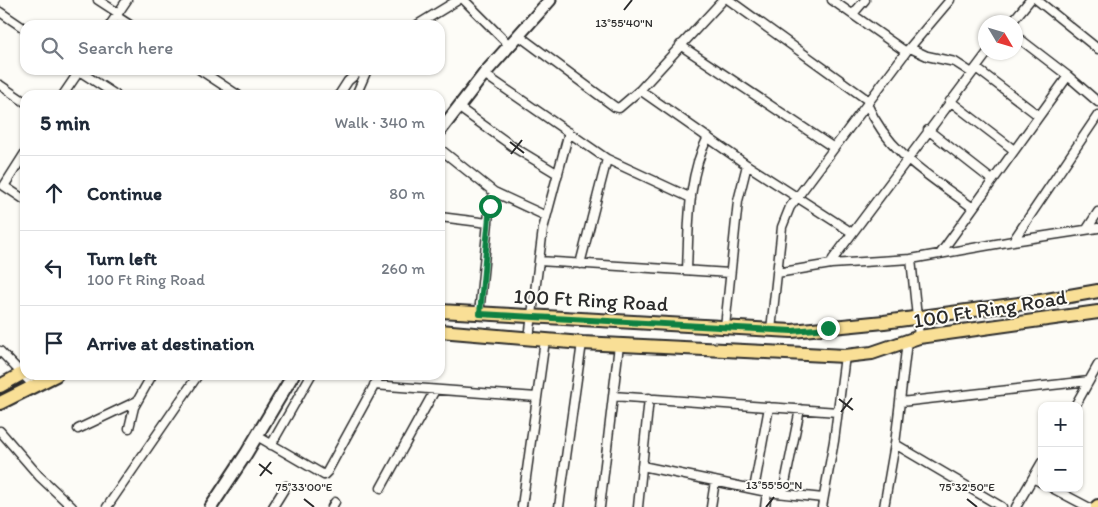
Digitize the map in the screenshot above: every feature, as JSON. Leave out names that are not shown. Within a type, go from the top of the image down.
[{"type":"main road","name":"100 Ft Ring Road","points":[[445,311],[792,331],[884,322],[1041,301],[1098,291]]},
{"type":"main road","name":"100 Ft Ring Road","points":[[445,331],[582,343],[844,356],[872,354],[913,339],[1098,312]]},
{"type":"main road","points":[[0,386],[20,374]]},
{"type":"main road","points":[[0,403],[44,380]]},
{"type":"street","points":[[98,0],[124,20]]},
{"type":"street","points":[[114,20],[127,0]]},
{"type":"street","points":[[425,20],[458,0]]},
{"type":"street","points":[[464,0],[509,45]]},
{"type":"street","points":[[472,8],[478,0]]},
{"type":"street","points":[[445,124],[484,74],[550,0]]},
{"type":"street","points":[[518,35],[615,107],[620,108],[640,90],[680,44],[723,0]]},
{"type":"street","points":[[729,0],[868,102],[883,133],[907,159],[973,208]]},
{"type":"street","points":[[832,0],[908,50],[955,62],[974,70],[1039,116]]},
{"type":"street","points":[[853,14],[865,0]]},
{"type":"street","points":[[771,330],[782,226],[786,215],[796,198],[868,102],[950,0]]},
{"type":"street","points":[[1018,15],[1030,0]]},
{"type":"street","points":[[1037,0],[1098,49]]},
{"type":"street","points":[[0,12],[20,26]]},
{"type":"street","points":[[1023,41],[1098,102]]},
{"type":"street","points":[[680,44],[834,148]]},
{"type":"street","points":[[831,264],[832,258],[851,232],[982,60]]},
{"type":"street","points":[[484,74],[607,159],[691,198]]},
{"type":"street","points":[[66,90],[76,75]]},
{"type":"street","points":[[85,75],[108,90]]},
{"type":"street","points":[[208,75],[230,90]]},
{"type":"street","points":[[342,90],[355,75]]},
{"type":"street","points":[[358,90],[365,75]]},
{"type":"street","points":[[940,254],[1068,76]]},
{"type":"street","points":[[0,85],[20,99]]},
{"type":"street","points":[[640,90],[796,198],[851,232]]},
{"type":"street","points":[[950,101],[1014,150]]},
{"type":"street","points":[[458,107],[515,148],[558,174]]},
{"type":"street","points":[[1013,240],[1098,115]]},
{"type":"street","points":[[928,130],[992,180]]},
{"type":"street","points":[[529,338],[546,216],[569,132]]},
{"type":"street","points":[[687,270],[691,198],[700,153],[708,136]]},
{"type":"street","points":[[445,153],[494,192],[546,216]]},
{"type":"street","points":[[580,264],[607,159]]},
{"type":"street","points":[[20,161],[2,189],[20,198]]},
{"type":"street","points":[[725,327],[738,201],[747,165]]},
{"type":"street","points":[[480,314],[488,223],[494,192]]},
{"type":"street","points":[[1087,229],[1098,212]]},
{"type":"street","points":[[445,218],[488,223]]},
{"type":"street","points":[[777,272],[831,264],[911,259],[1013,240],[1098,228]]},
{"type":"street","points":[[884,507],[917,317],[911,259]]},
{"type":"street","points":[[539,260],[730,273]]},
{"type":"street","points":[[522,506],[545,340]]},
{"type":"street","points":[[559,507],[582,343]]},
{"type":"street","points":[[600,507],[619,345]]},
{"type":"street","points":[[0,351],[20,368]]},
{"type":"street","points":[[822,507],[834,441],[844,356]]},
{"type":"street","points":[[1076,402],[1098,365]]},
{"type":"street","points":[[30,380],[33,385]]},
{"type":"street","points":[[129,428],[138,401],[149,380]]},
{"type":"street","points":[[106,507],[195,380]]},
{"type":"street","points":[[211,507],[290,380]]},
{"type":"street","points":[[271,445],[309,380]]},
{"type":"street","points":[[256,436],[324,474],[327,472],[377,380]]},
{"type":"street","points":[[901,402],[1089,381]]},
{"type":"street","points":[[374,385],[537,397]]},
{"type":"street","points":[[381,488],[435,390]]},
{"type":"street","points":[[613,396],[838,412]]},
{"type":"street","points":[[638,507],[649,398]]},
{"type":"street","points":[[78,429],[138,401]]},
{"type":"street","points":[[754,489],[769,407]]},
{"type":"street","points":[[784,493],[800,410]]},
{"type":"street","points":[[0,431],[39,476],[72,507]]},
{"type":"street","points":[[895,444],[1002,507]]},
{"type":"street","points":[[642,466],[767,492],[824,498]]},
{"type":"street","points":[[1016,507],[1038,468]]},
{"type":"street","points":[[1032,478],[1038,481]]},
{"type":"street","points":[[711,507],[715,481]]},
{"type":"street","points":[[273,507],[286,486]]},
{"type":"street","points":[[765,507],[767,492]]},
{"type":"street","points":[[1060,492],[1088,507]]},
{"type":"route","points":[[490,206],[480,314],[792,331],[828,328]]}]
